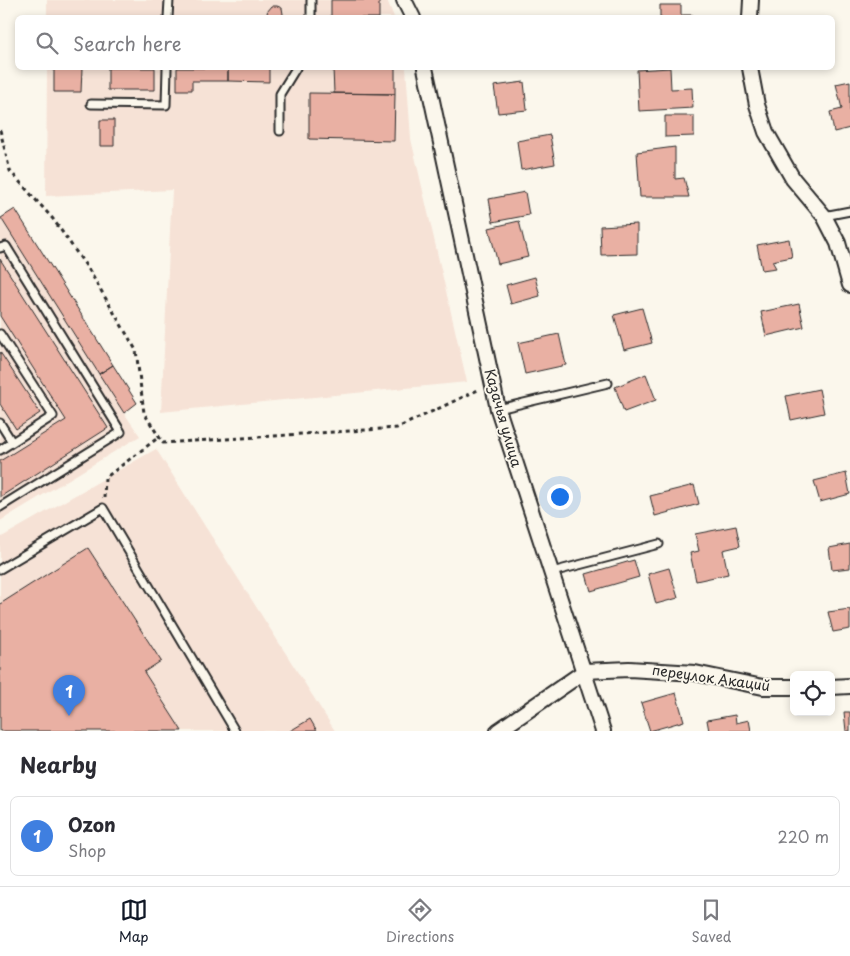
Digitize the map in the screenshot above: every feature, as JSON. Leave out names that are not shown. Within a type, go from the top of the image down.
[{"type":"street","points":[[404,0],[412,15]]},
{"type":"street","points":[[750,15],[751,0]]},
{"type":"street","name":"Казачья улица","points":[[425,70],[498,409],[603,731]]},
{"type":"street","points":[[750,70],[756,106],[766,132],[793,179],[824,216],[838,243],[850,285]]},
{"type":"street","name":"переулок Акаций","points":[[585,671],[629,668],[685,672],[763,687],[790,687]]},
{"type":"street","points":[[498,731],[585,671]]},
{"type":"street","points":[[835,687],[850,686]]},
{"type":"lane","points":[[168,15],[169,0]]},
{"type":"lane","points":[[310,15],[311,0]]},
{"type":"lane","points":[[91,104],[166,105],[167,70]]},
{"type":"lane","points":[[280,131],[280,94],[295,70]]},
{"type":"lane","points":[[824,216],[850,211]]},
{"type":"lane","points":[[0,248],[6,246],[121,432],[0,507]]},
{"type":"lane","points":[[0,334],[53,416],[0,450]]},
{"type":"lane","points":[[498,409],[608,383]]},
{"type":"lane","points":[[0,423],[12,442]]},
{"type":"lane","points":[[0,569],[103,508],[235,731]]},
{"type":"lane","points":[[552,572],[659,544]]},
{"type":"path","points":[[0,130],[10,171],[64,233],[89,270],[136,350],[144,414],[163,443],[397,428],[492,384]]},
{"type":"path","points":[[103,508],[105,478],[159,437]]},
{"type":"shaded area","points":[[47,0],[387,0],[393,15],[47,15]]},
{"type":"shaded area","points":[[47,70],[406,70],[411,139],[467,382],[161,412],[172,190],[46,196]]},
{"type":"shaded area","points":[[15,209],[137,403],[124,413],[140,436],[0,521],[0,218]]},
{"type":"shaded area","points":[[156,449],[335,731],[0,731],[0,538]]},
{"type":"building","points":[[331,0],[379,0],[379,15],[331,15]]},
{"type":"building","points":[[660,5],[681,5],[681,15],[660,15]]},
{"type":"building","points":[[272,6],[277,6],[282,8],[283,14],[268,15],[267,12]]},
{"type":"building","points":[[54,70],[82,70],[81,92],[54,92]]},
{"type":"building","points":[[108,70],[155,70],[155,90],[108,90]]},
{"type":"building","points":[[177,70],[228,70],[228,81],[192,81],[192,90],[177,90]]},
{"type":"building","points":[[228,70],[269,70],[269,82],[228,81]]},
{"type":"building","points":[[333,70],[395,70],[395,94],[334,93]]},
{"type":"building","points":[[637,70],[670,70],[671,89],[692,88],[693,108],[639,111]]},
{"type":"building","points":[[850,81],[850,128],[834,132],[830,112],[842,109],[836,84]]},
{"type":"building","points":[[524,82],[527,110],[498,113],[494,86]]},
{"type":"building","points":[[309,93],[395,94],[394,141],[309,139]]},
{"type":"building","points":[[665,116],[694,116],[694,136],[665,137]]},
{"type":"building","points":[[100,120],[114,120],[114,146],[100,146]]},
{"type":"building","points":[[550,135],[555,164],[521,170],[517,141]]},
{"type":"building","points":[[675,147],[675,179],[684,178],[689,197],[640,197],[637,152]]},
{"type":"building","points":[[525,192],[529,215],[493,222],[489,199]]},
{"type":"building","points":[[15,209],[113,365],[99,374],[1,218]]},
{"type":"building","points":[[519,221],[528,257],[498,264],[489,228]]},
{"type":"building","points":[[637,224],[637,254],[601,255],[600,226]]},
{"type":"building","points":[[789,239],[792,257],[772,261],[776,268],[762,270],[757,245]]},
{"type":"building","points":[[0,259],[108,428],[0,497],[0,461],[66,420],[0,316]]},
{"type":"building","points":[[535,277],[540,296],[511,304],[506,285]]},
{"type":"building","points":[[799,304],[804,327],[766,336],[761,312]]},
{"type":"building","points":[[642,308],[652,343],[624,350],[614,315]]},
{"type":"building","points":[[559,334],[566,365],[525,374],[518,343]]},
{"type":"building","points":[[0,352],[40,413],[16,429],[0,404]]},
{"type":"building","points":[[113,365],[137,403],[124,413],[99,374]]},
{"type":"building","points":[[646,374],[656,400],[624,412],[615,387]]},
{"type":"building","points":[[819,389],[824,413],[791,420],[786,396]]},
{"type":"building","points":[[846,473],[850,494],[820,502],[814,481]]},
{"type":"building","points":[[694,485],[699,504],[655,516],[650,496]]},
{"type":"building","points":[[736,526],[740,546],[723,550],[728,574],[696,581],[690,553],[699,551],[695,534]]},
{"type":"building","points":[[850,544],[850,568],[832,570],[829,548]]},
{"type":"building","points":[[88,548],[161,661],[144,672],[182,731],[0,731],[0,604]]},
{"type":"building","points":[[634,560],[639,577],[591,591],[586,574]]},
{"type":"building","points":[[669,568],[678,598],[656,604],[648,574]]},
{"type":"building","points":[[850,609],[850,629],[833,632],[828,612]]},
{"type":"building","points":[[676,693],[684,721],[650,731],[641,703]]},
{"type":"building","points":[[844,712],[850,712],[850,731],[846,731]]},
{"type":"building","points":[[735,715],[736,723],[749,720],[751,731],[709,731],[707,720]]},
{"type":"building","points":[[310,719],[317,731],[290,731]]},
{"type":"place","name":"Ozon","points":[[69,716]]}]
